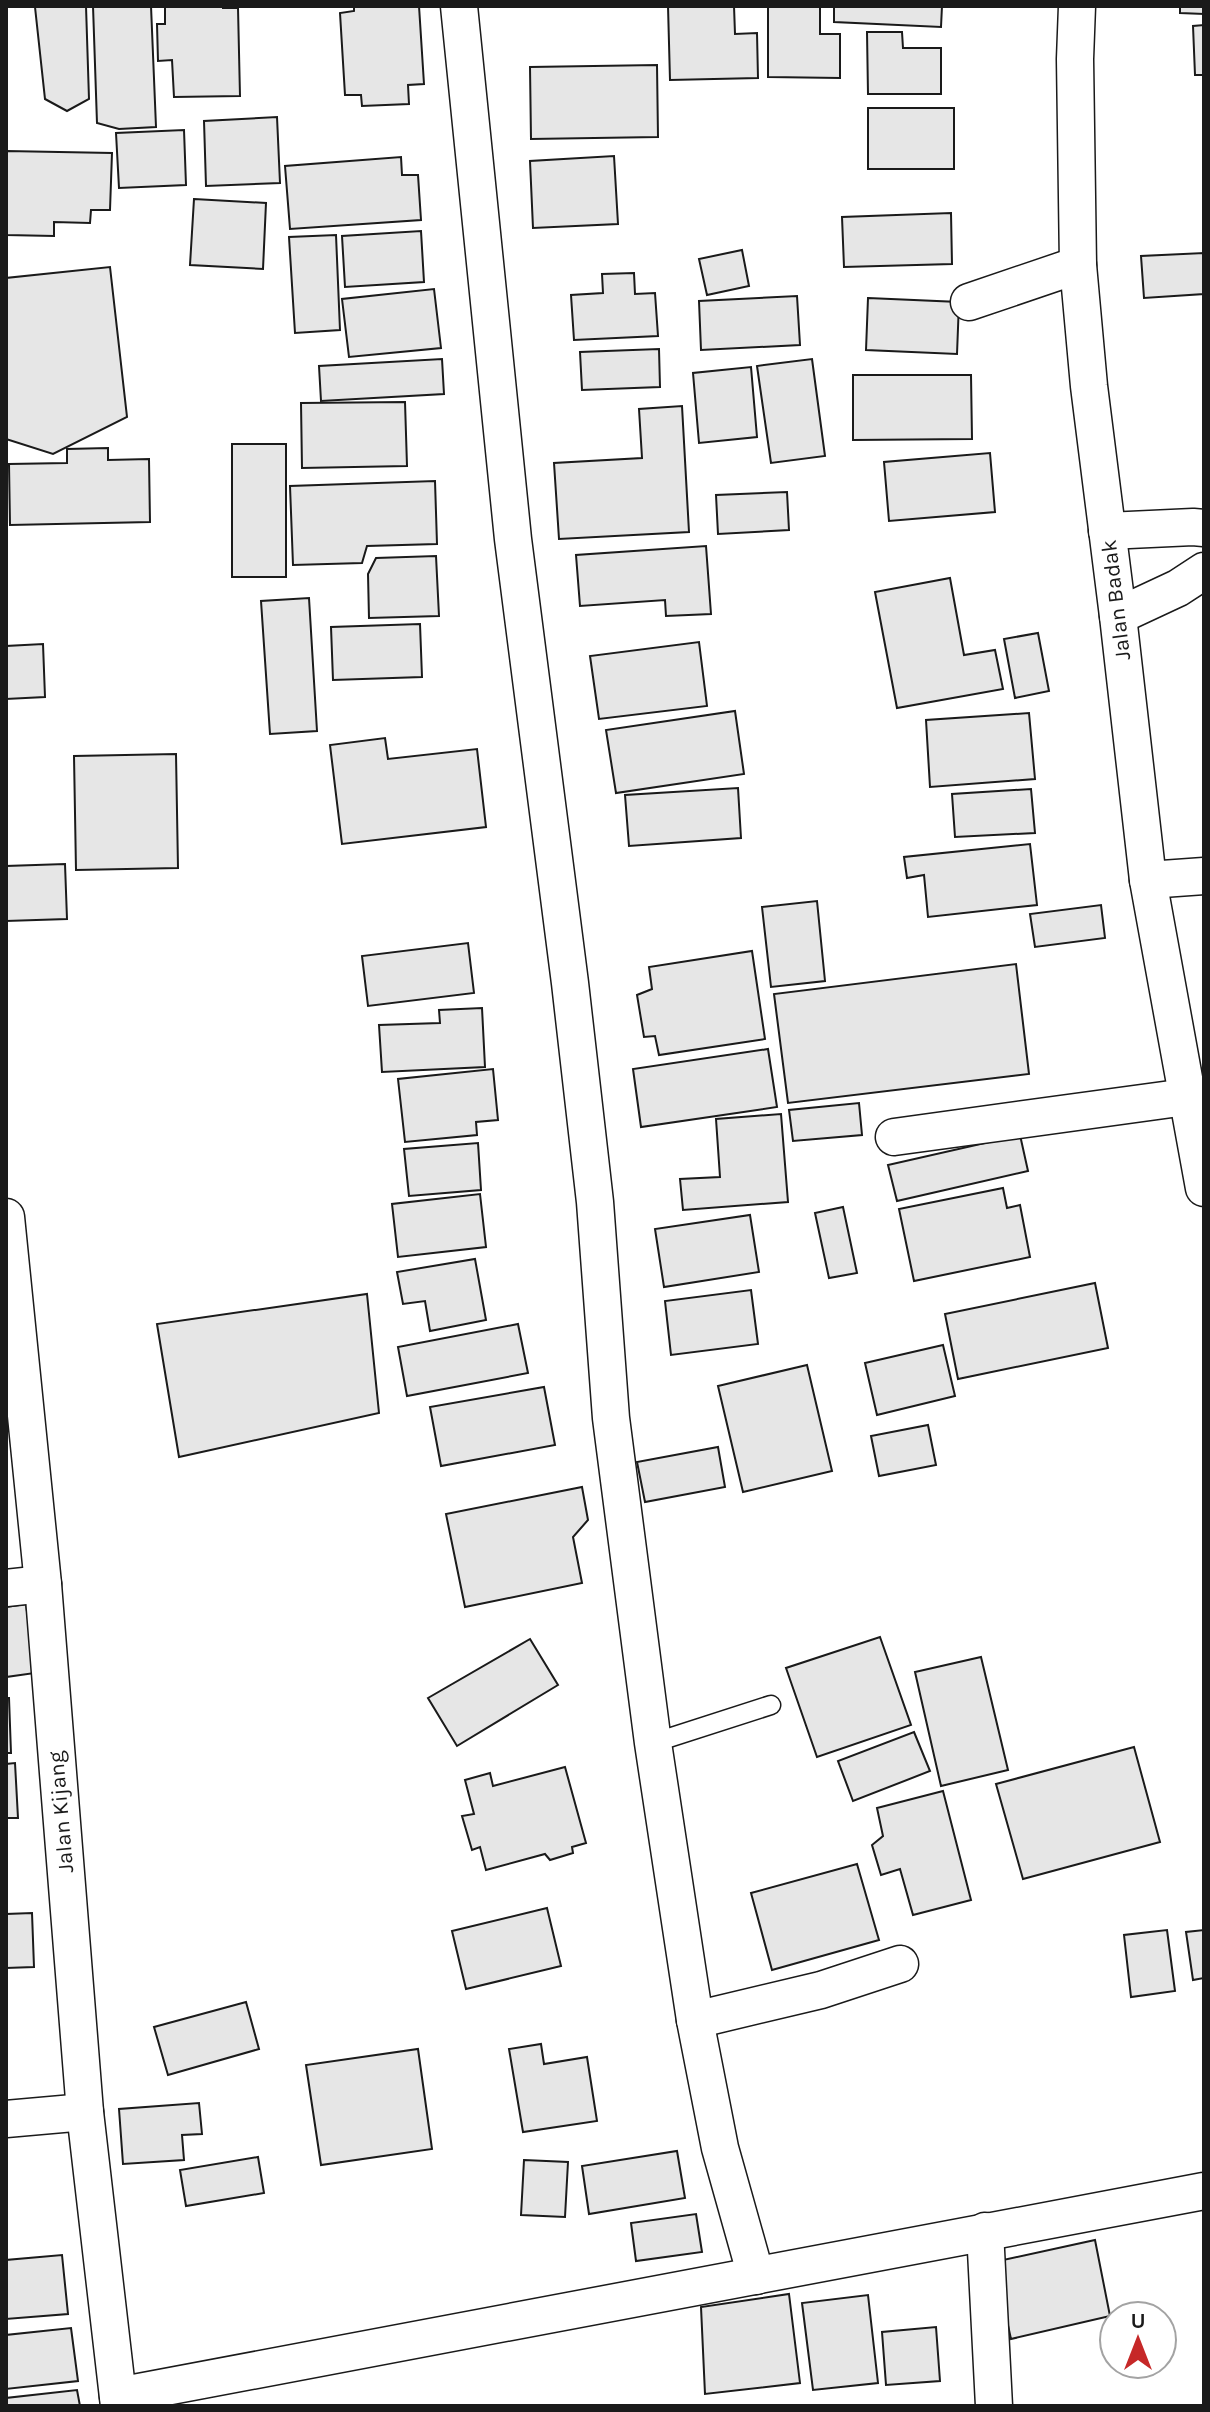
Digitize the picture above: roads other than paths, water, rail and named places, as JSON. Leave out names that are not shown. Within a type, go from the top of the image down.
[{"type":"street","points":[[459,6],[513,539],[595,1202],[611,1418],[653,1743],[695,2020],[720,2148],[756,2276]]},
{"type":"street","name":"Jalan Badak","points":[[1077,6],[1078,265],[1089,386],[1148,880],[1204,1188]]},
{"type":"street","points":[[969,302],[1078,265]]},
{"type":"street","points":[[1107,531],[1204,528]]},
{"type":"street","points":[[1118,616],[1178,588],[1204,571]]},
{"type":"street","points":[[1148,880],[1204,876]]},
{"type":"street","points":[[894,1137],[1186,1097]]},
{"type":"street","name":"Jalan Kijang","points":[[7,1241],[43,1584],[85,2112],[119,2401]]},
{"type":"street","points":[[6,1588],[43,1584]]},
{"type":"street","points":[[695,2020],[821,1990],[900,1964]]},
{"type":"street","points":[[6,2119],[85,2112]]},
{"type":"street","points":[[119,2401],[1204,2191]]},
{"type":"street","points":[[985,2231],[994,2406]]},
{"type":"lane","points":[[653,1743],[771,1705]]}]
